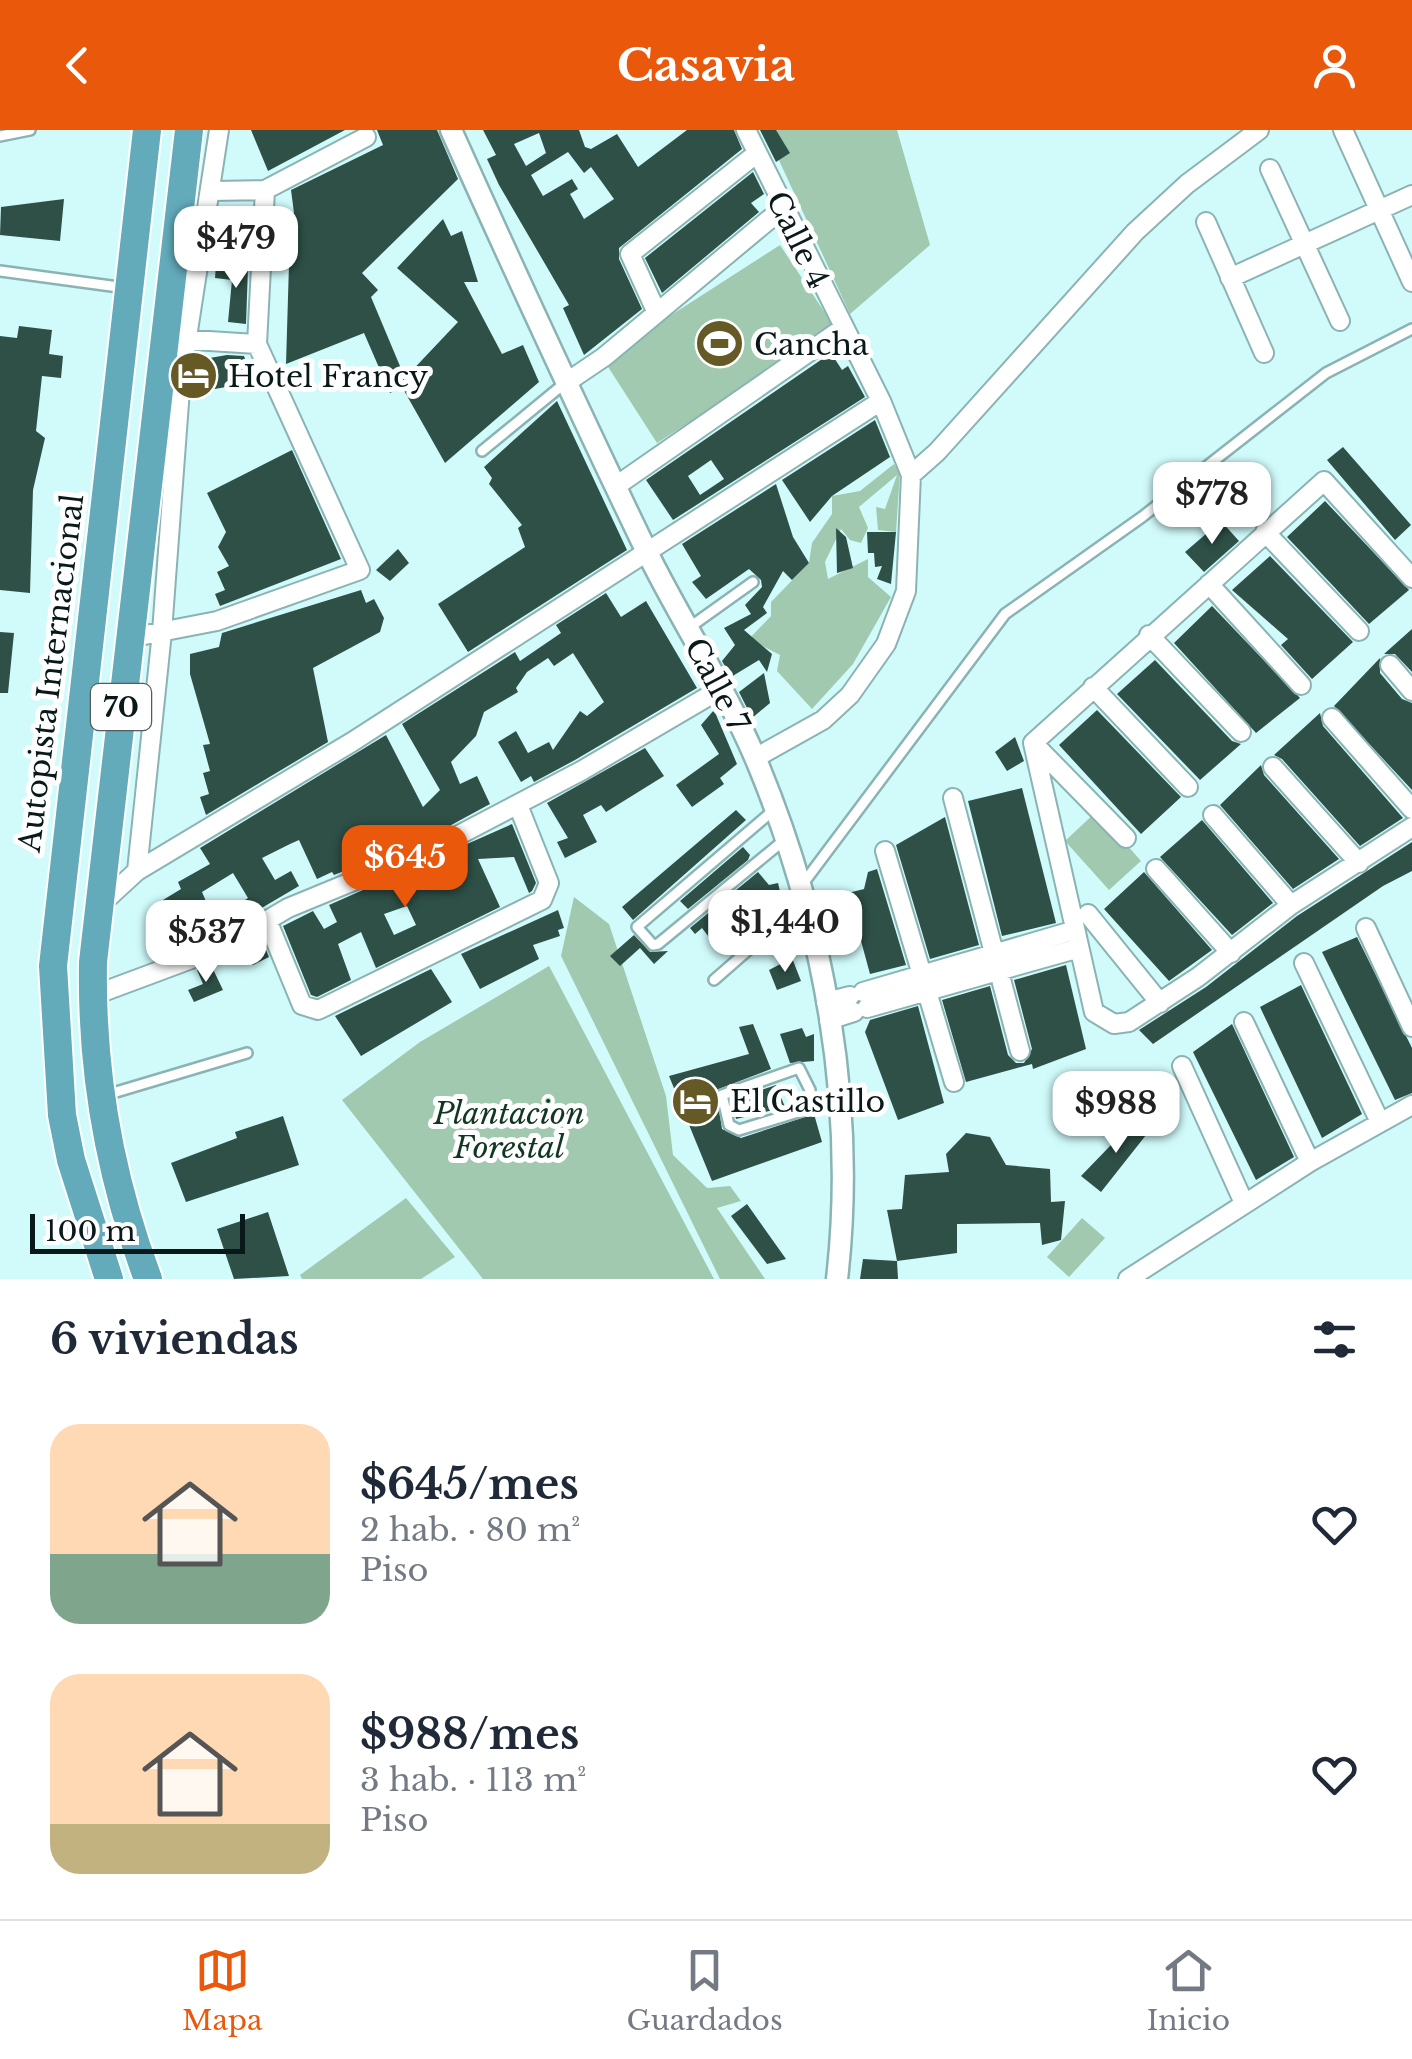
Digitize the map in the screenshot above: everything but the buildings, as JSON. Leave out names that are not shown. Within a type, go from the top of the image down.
[{"type":"highway","name":"Autopista Internacional","points":[[108,1279],[67,1139],[58,1074],[53,966],[146,130]]},
{"type":"highway","name":"70","points":[[148,1279],[116,1174],[101,1096],[92,996],[96,909],[128,638],[175,339],[189,130]]},
{"type":"street","points":[[137,871],[162,632],[175,339],[213,190],[220,130]]},
{"type":"street","name":"Calle 7","points":[[450,130],[648,552],[755,758],[786,840],[828,1011],[839,1090],[843,1189],[838,1279]]},
{"type":"street","name":"Calle 4","points":[[746,130],[881,401],[911,475]]},
{"type":"street","points":[[755,758],[824,720],[850,695],[886,644],[906,591],[911,475],[938,452],[1135,232],[1187,184],[1260,130]]},
{"type":"street","points":[[1343,130],[1412,282]]},
{"type":"street","points":[[213,190],[265,190],[366,137]]},
{"type":"street","points":[[657,313],[630,254],[756,154]]},
{"type":"street","points":[[1270,170],[1340,321]]},
{"type":"street","points":[[128,638],[217,621],[360,570],[257,344],[265,190]]},
{"type":"street","points":[[1230,278],[1412,195]]},
{"type":"street","points":[[567,382],[782,208]]},
{"type":"street","points":[[1206,222],[1264,354]]},
{"type":"street","points":[[616,486],[842,329]]},
{"type":"street","points":[[175,339],[257,344]]},
{"type":"street","points":[[96,909],[137,871],[352,742],[881,401]]},
{"type":"street","points":[[1033,742],[1324,481],[1412,578]]},
{"type":"street","points":[[1265,532],[1359,632]]},
{"type":"street","points":[[1209,584],[1301,685]]},
{"type":"street","points":[[1149,634],[1241,732]]},
{"type":"street","points":[[1390,665],[1412,691]]},
{"type":"street","points":[[1093,686],[1188,787]]},
{"type":"street","points":[[92,996],[218,949],[267,920],[436,847],[726,703]]},
{"type":"street","points":[[1332,718],[1412,809]]},
{"type":"street","points":[[1033,742],[1126,838]]},
{"type":"street","points":[[1033,742],[1074,940],[1098,1016],[1120,1024],[1160,1004],[1291,905],[1412,828]]},
{"type":"street","points":[[1273,767],[1358,863]]},
{"type":"street","points":[[953,798],[1020,1051]]},
{"type":"street","points":[[267,920],[302,1004],[318,1010],[542,900],[549,883],[518,805]]},
{"type":"street","points":[[1213,815],[1291,905]]},
{"type":"street","points":[[886,851],[954,1082]]},
{"type":"street","points":[[1156,869],[1231,953]]},
{"type":"street","points":[[1088,914],[1160,1004]]},
{"type":"street","points":[[1366,928],[1410,1017]]},
{"type":"street","points":[[828,1011],[1074,940]]},
{"type":"street","points":[[1304,962],[1379,1120]]},
{"type":"street","points":[[1244,1022],[1310,1162]]},
{"type":"street","points":[[1182,1066],[1244,1203]]},
{"type":"street","points":[[1128,1279],[1310,1162],[1379,1120],[1412,1105]]},
{"type":"lane","points":[[0,136],[30,130]]},
{"type":"lane","points":[[0,270],[128,288]]},
{"type":"lane","points":[[714,980],[802,894],[1005,614],[1142,517],[1326,373],[1412,329]]},
{"type":"lane","points":[[482,451],[567,382]]},
{"type":"lane","points":[[688,629],[753,582]]},
{"type":"lane","points":[[774,809],[637,927],[653,945],[658,944],[786,840]]},
{"type":"lane","points":[[101,1096],[247,1054]]},
{"type":"lane","points":[[799,1068],[810,1090],[808,1109],[739,1130],[729,1125],[720,1099],[726,1092],[799,1068]]},
{"type":"lane","points":[[810,1090],[839,1090]]},
{"type":"green space","points":[[765,130],[897,130],[930,245],[850,314]]},
{"type":"green space","name":"Cancha","points":[[780,245],[835,328],[657,443],[603,359]]},
{"type":"green space","points":[[894,464],[900,472],[896,532],[878,530],[876,507],[885,509],[897,475],[859,507],[868,528],[861,543],[850,540],[841,529],[825,562],[828,579],[868,559],[868,577],[891,597],[853,664],[812,709],[777,671],[780,655],[749,639],[771,616],[771,602],[809,563],[812,543],[832,514],[832,496],[860,491]]},
{"type":"green space","points":[[1097,811],[1141,861],[1109,890],[1065,841]]},
{"type":"green space","points":[[574,897],[609,924],[666,1096],[673,1155],[707,1188],[730,1186],[741,1201],[717,1208],[765,1279],[720,1279],[561,956]]},
{"type":"green space","name":"Plantacion Forestal","points":[[549,966],[714,1279],[483,1279],[342,1100],[420,1042]]},
{"type":"green space","points":[[406,1198],[455,1257],[421,1279],[302,1279],[300,1275]]},
{"type":"green space","points":[[1082,1218],[1105,1238],[1069,1277],[1047,1257]]},
{"type":"place","name":"Cancha","points":[[719,344]]},
{"type":"place","name":"Hotel Francy","points":[[193,376]]},
{"type":"place","name":"El Castillo","points":[[695,1101]]}]
